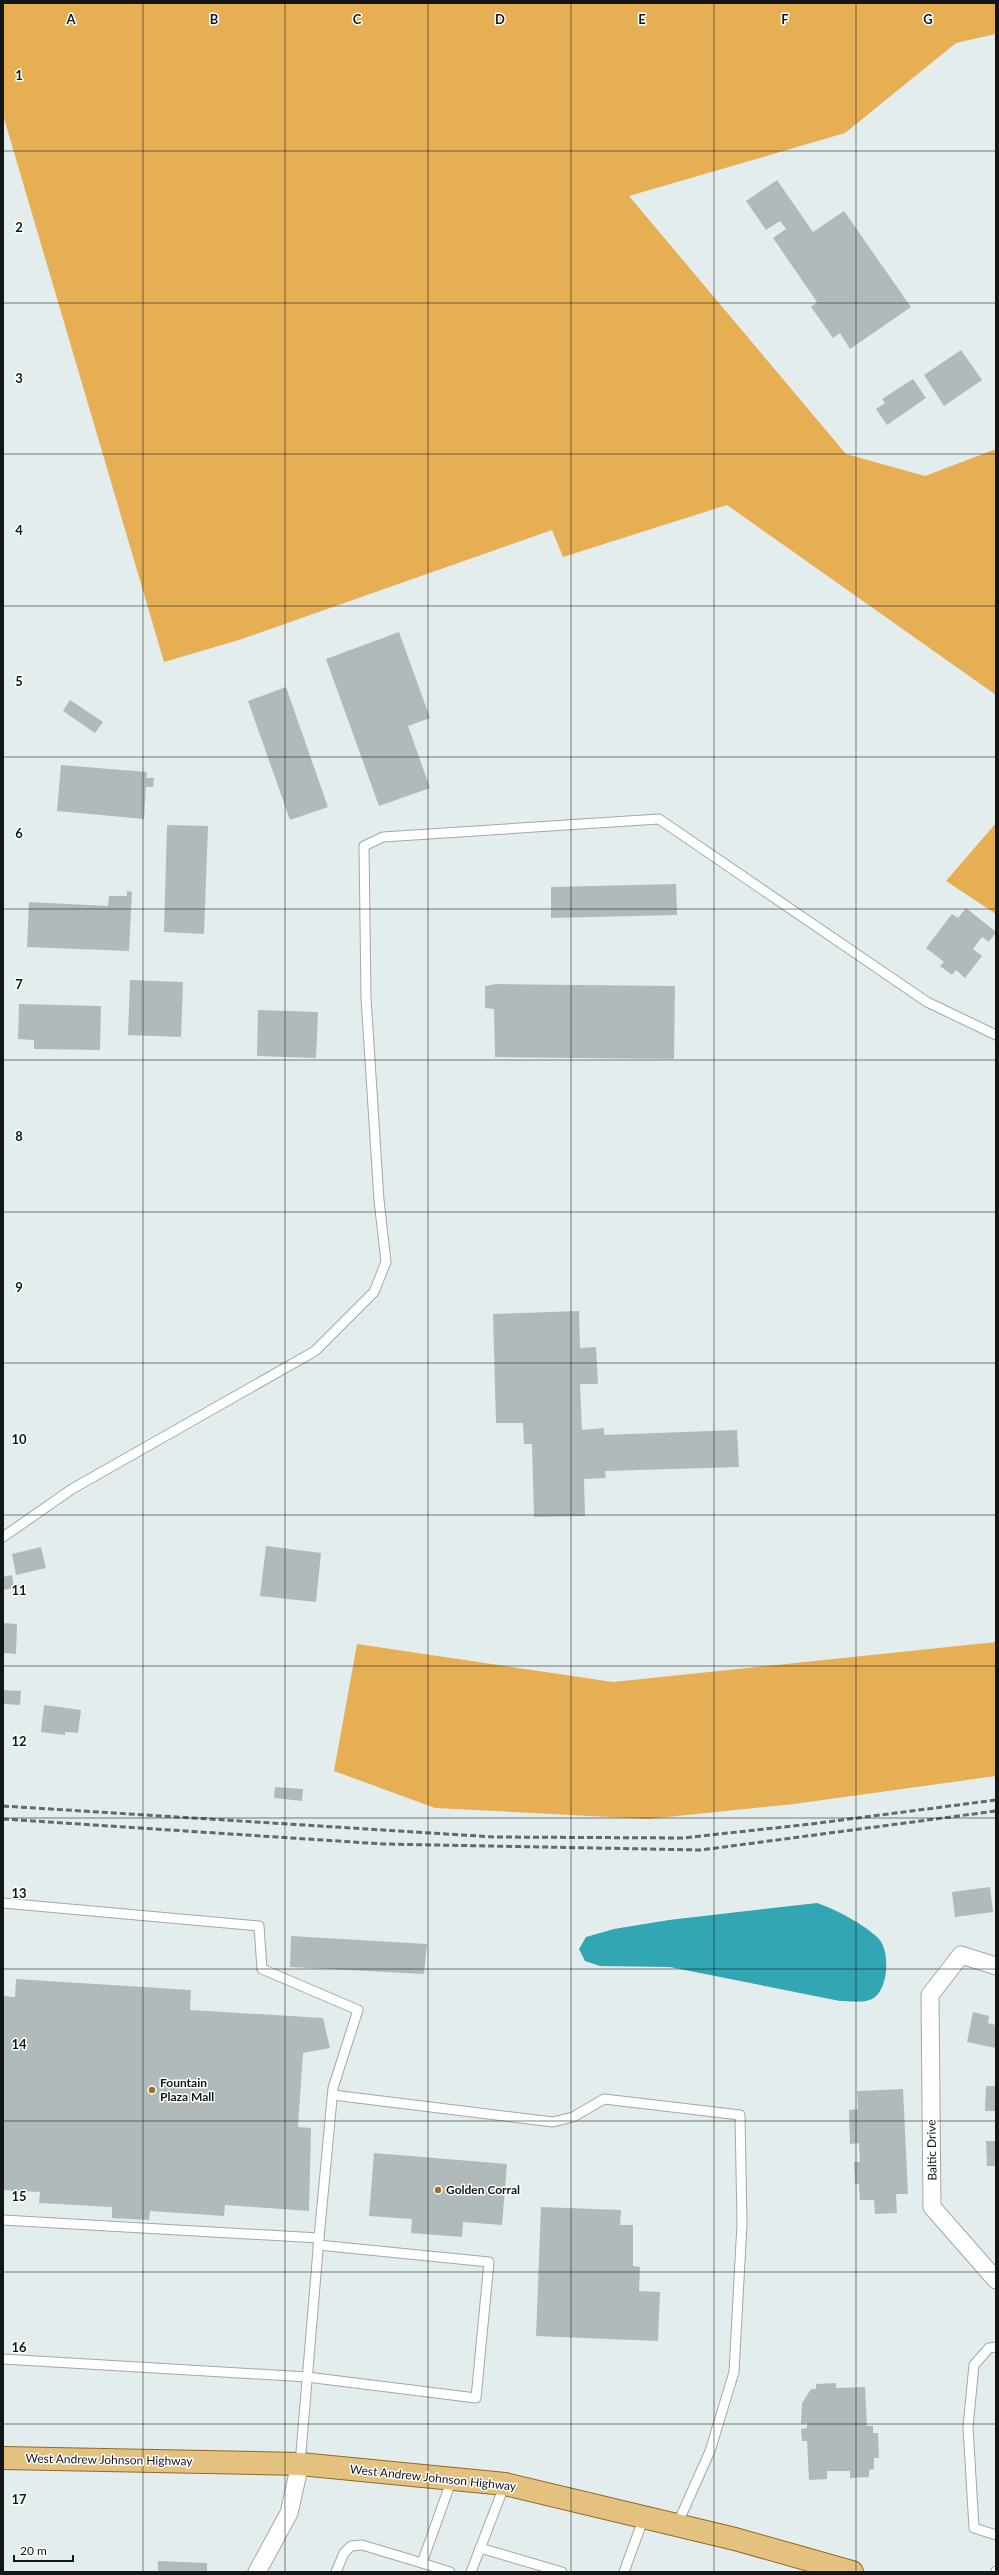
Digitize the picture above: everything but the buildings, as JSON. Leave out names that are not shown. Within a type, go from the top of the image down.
[{"type":"main road","name":"West Andrew Johnson Highway","points":[[3,2458],[300,2464],[505,2484],[736,2538],[852,2572]]},
{"type":"street","name":"Baltic Drive","points":[[996,1966],[961,1955],[930,1995],[932,2207],[996,2280]]},
{"type":"street","points":[[257,2572],[289,2513],[300,2464]]},
{"type":"lane","points":[[3,1537],[72,1489],[315,1351],[374,1292],[386,1262],[379,1200],[366,998],[364,846],[382,837],[659,819],[927,1002],[996,1035]]},
{"type":"lane","points":[[3,1903],[12,1902],[259,1926],[262,1969],[358,2010],[333,2095],[318,2242],[300,2464]]},
{"type":"lane","points":[[333,2095],[554,2122],[573,2117],[604,2099],[740,2115],[742,2224],[734,2372],[710,2451],[677,2525]]},
{"type":"lane","points":[[3,2220],[318,2242],[489,2262],[476,2398],[307,2377],[3,2359]]},
{"type":"lane","points":[[996,2347],[989,2348],[974,2365],[968,2427],[974,2528],[996,2535]]},
{"type":"lane","points":[[422,2563],[452,2479]]},
{"type":"lane","points":[[472,2572],[505,2484]]},
{"type":"lane","points":[[624,2572],[644,2517]]},
{"type":"lane","points":[[336,2572],[344,2553],[351,2546],[362,2545],[450,2572]]},
{"type":"lane","points":[[480,2548],[562,2572]]},
{"type":"lane","points":[[526,2572],[530,2563]]},
{"type":"shaded area","points":[[3,3],[996,3],[996,34],[956,43],[845,133],[629,196],[846,454],[925,476],[996,449],[996,695],[727,505],[563,557],[552,530],[239,640],[164,662],[3,115]]},
{"type":"shaded area","points":[[996,823],[996,914],[946,881]]},
{"type":"shaded area","points":[[996,1642],[996,1776],[794,1804],[648,1819],[435,1808],[334,1771],[357,1644],[613,1682]]},
{"type":"water","points":[[817,1903],[841,1913],[857,1922],[878,1938],[882,1943],[885,1950],[886,1959],[885,1976],[880,1992],[872,1999],[858,2002],[840,2001],[670,1967],[600,1966],[585,1961],[579,1949],[586,1937],[614,1929],[669,1920]]},
{"type":"railway","points":[[3,1806],[494,1837],[683,1838],[811,1824],[996,1800]]},
{"type":"railway","points":[[3,1819],[383,1844],[701,1850],[996,1811]]},
{"type":"place","name":"Fountain Plaza Mall","points":[[152,2090]]},
{"type":"place","name":"Golden Corral","points":[[438,2190]]}]
